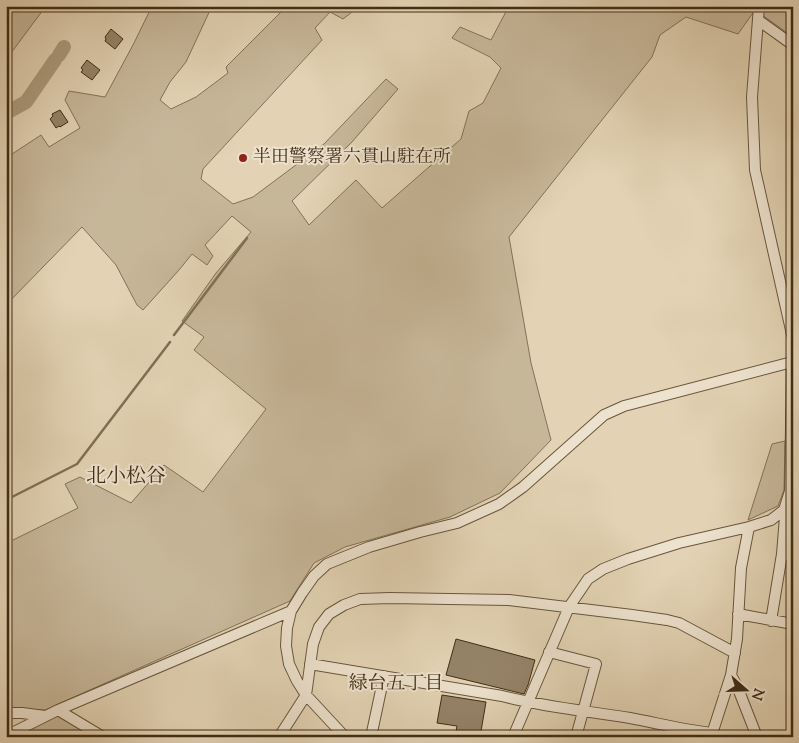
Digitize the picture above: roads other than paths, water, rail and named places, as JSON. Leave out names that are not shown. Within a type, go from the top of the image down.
[{"type":"street","points":[[760,6],[752,97],[755,170],[793,339]]},
{"type":"street","points":[[758,20],[793,45]]},
{"type":"street","points":[[345,737],[306,695],[296,681],[289,664],[286,646],[286,628],[291,611],[314,576],[327,564],[368,548],[458,523],[499,504],[523,487],[604,415],[624,406],[792,362],[790,491],[784,510],[771,520],[749,527],[680,543],[628,559],[603,569],[588,580],[569,607],[514,737]]},
{"type":"street","points":[[771,621],[788,555],[785,517],[793,518]]},
{"type":"street","points":[[310,664],[502,696],[527,703],[636,719],[712,735],[735,653],[741,568],[749,527]]},
{"type":"street","points":[[279,737],[306,695],[313,644],[319,627],[329,614],[344,605],[360,599],[509,600],[667,620],[679,624],[735,653]]},
{"type":"street","points":[[6,736],[58,710],[291,611]]},
{"type":"street","points":[[738,614],[793,624]]},
{"type":"street","points":[[549,652],[596,664],[576,737]]},
{"type":"street","points":[[730,675],[737,686],[757,737]]},
{"type":"street","points":[[371,737],[384,676]]},
{"type":"street","points":[[58,710],[91,734],[103,737]]},
{"type":"street","points":[[6,712],[45,716]]},
{"type":"waterway","points":[[59,55],[64,47]]},
{"type":"waterway","points":[[6,113],[26,102],[55,60]]},
{"type":"waterway","points":[[174,335],[247,238]]},
{"type":"waterway","points":[[6,500],[77,464],[170,342]]},
{"type":"place","name":"半田警察署六貫山駐在所","points":[[243,158]]},
{"type":"district","name":"北小松谷","points":[[126,477]]},
{"type":"district","name":"緑台五丁目","points":[[396,684]]}]
